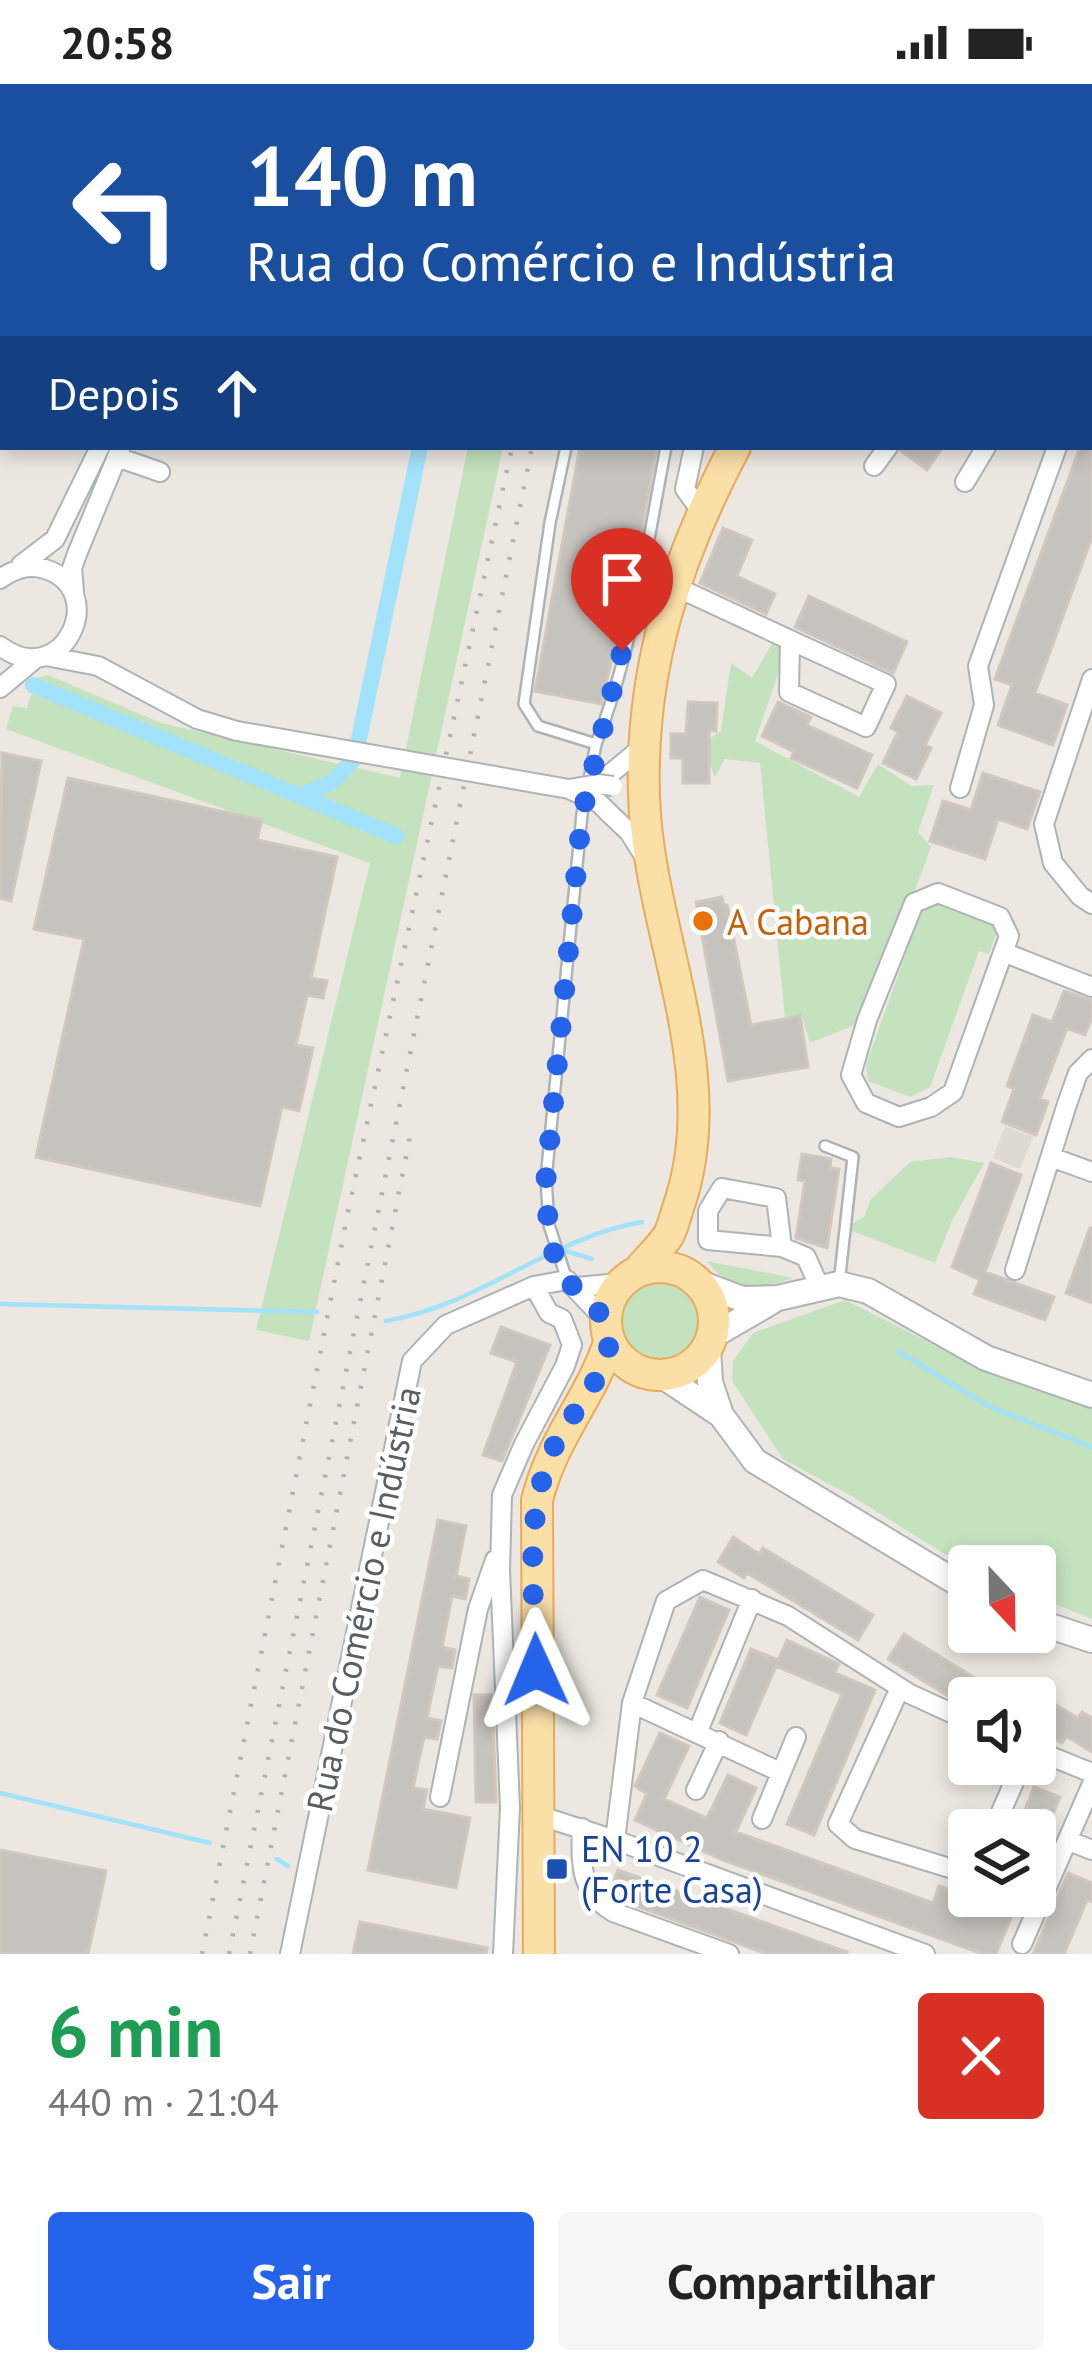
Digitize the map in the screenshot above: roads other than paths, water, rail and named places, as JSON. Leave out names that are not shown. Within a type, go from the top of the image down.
[{"type":"main road","points":[[539,1954],[538,1816],[524,1780],[537,1500],[553,1450],[583,1400],[608,1332],[609,1301],[669,1235],[693,1140],[694,1088],[648,863],[645,746],[655,653],[672,585],[701,511],[733,450]]},
{"type":"main road","points":[[683,1191],[697,1281]]},
{"type":"main road","points":[[583,1400],[609,1383],[681,1371],[709,1343],[715,1320],[710,1299],[697,1281],[680,1270],[659,1266],[629,1277]]},
{"type":"main road","points":[[608,1332],[622,1360],[651,1373]]},
{"type":"street","points":[[105,450],[160,472]]},
{"type":"street","points":[[3,576],[55,539],[105,450]]},
{"type":"street","points":[[0,688],[68,639],[76,607],[72,568],[105,450]]},
{"type":"street","points":[[693,450],[685,489],[701,511]]},
{"type":"street","points":[[874,466],[886,450]]},
{"type":"street","points":[[965,482],[984,450]]},
{"type":"street","points":[[960,788],[984,705],[978,666],[1056,450]]},
{"type":"street","points":[[3,576],[27,567],[49,570],[66,583],[98,666]]},
{"type":"street","points":[[672,585],[886,683],[866,727],[789,692],[790,640]]},
{"type":"street","points":[[0,646],[15,656],[98,666],[197,719],[237,731],[569,789],[599,803],[628,832],[648,863]]},
{"type":"street","points":[[1092,680],[1044,824],[1053,862],[1092,904]]},
{"type":"street","points":[[569,789],[610,780],[645,746]]},
{"type":"street","points":[[610,780],[644,796]]},
{"type":"street","points":[[938,893],[1000,917],[1009,937],[1003,952],[953,1092],[932,1107],[899,1117],[866,1103],[851,1075],[867,1020],[914,903],[938,893]]},
{"type":"street","points":[[1003,952],[1092,987]]},
{"type":"street","points":[[1015,1270],[1078,1073],[1092,1059]]},
{"type":"street","points":[[1051,1157],[1092,1172]]},
{"type":"street","points":[[782,1247],[776,1198],[722,1188],[708,1211],[708,1240],[782,1247],[806,1257],[830,1286]]},
{"type":"street","name":"Rua do Comércio e Indústria","points":[[290,1954],[412,1361],[446,1324],[534,1286],[629,1277]]},
{"type":"street","points":[[697,1281],[742,1299],[778,1298],[830,1286],[868,1291],[986,1358],[1092,1395]]},
{"type":"street","points":[[572,1284],[608,1332]]},
{"type":"street","points":[[503,1954],[524,1780],[501,1544],[502,1495],[562,1375],[572,1345],[562,1319],[549,1313],[534,1286]]},
{"type":"street","points":[[778,1298],[709,1343],[710,1382],[721,1415],[754,1461],[948,1577]]},
{"type":"street","points":[[651,1373],[721,1415]]},
{"type":"street","points":[[440,1797],[478,1609],[501,1544]]},
{"type":"street","points":[[616,1840],[632,1703],[666,1600],[704,1580],[788,1616],[900,1688],[948,1710]]},
{"type":"street","points":[[698,1731],[752,1599]]},
{"type":"street","points":[[1056,1628],[1092,1640]]},
{"type":"street","points":[[900,1688],[838,1824],[855,1839],[948,1868]]},
{"type":"street","points":[[632,1703],[780,1772]]},
{"type":"street","points":[[762,1819],[796,1737]]},
{"type":"street","points":[[696,1790],[719,1741]]},
{"type":"street","points":[[1056,1758],[1092,1773]]},
{"type":"street","points":[[1022,1945],[1092,1784]]},
{"type":"street","points":[[538,1816],[925,1954]]},
{"type":"street","points":[[582,1828],[580,1864],[596,1902],[729,1954]]},
{"type":"street","points":[[1069,1841],[1092,1850]]},
{"type":"lane","points":[[565,450],[524,704],[538,726],[596,744]]},
{"type":"lane","points":[[572,1284],[553,1244],[546,1179],[582,814],[638,589],[665,450]]},
{"type":"lane","points":[[825,1146],[853,1157],[830,1286]]},
{"type":"waterway","points":[[300,796],[332,782],[355,758],[419,450]]},
{"type":"waterway","points":[[33,685],[396,836]]},
{"type":"waterway","points":[[386,1321],[453,1301],[576,1242],[642,1222]]},
{"type":"waterway","points":[[563,1250],[592,1259]]},
{"type":"waterway","points":[[0,1304],[317,1312]]},
{"type":"waterway","points":[[899,1352],[990,1407],[1092,1447]]},
{"type":"waterway","points":[[0,1793],[210,1843]]},
{"type":"waterway","points":[[277,1859],[288,1866]]},
{"type":"railway","points":[[202,1954],[348,1212],[511,450]]},
{"type":"railway","points":[[229,1954],[531,450]]},
{"type":"railway","points":[[250,1954],[411,1131]]},
{"type":"place","name":"A Cabana","points":[[703,921]]},
{"type":"place","name":"EN 10 2 (Forte Casa)","points":[[557,1869]]}]
